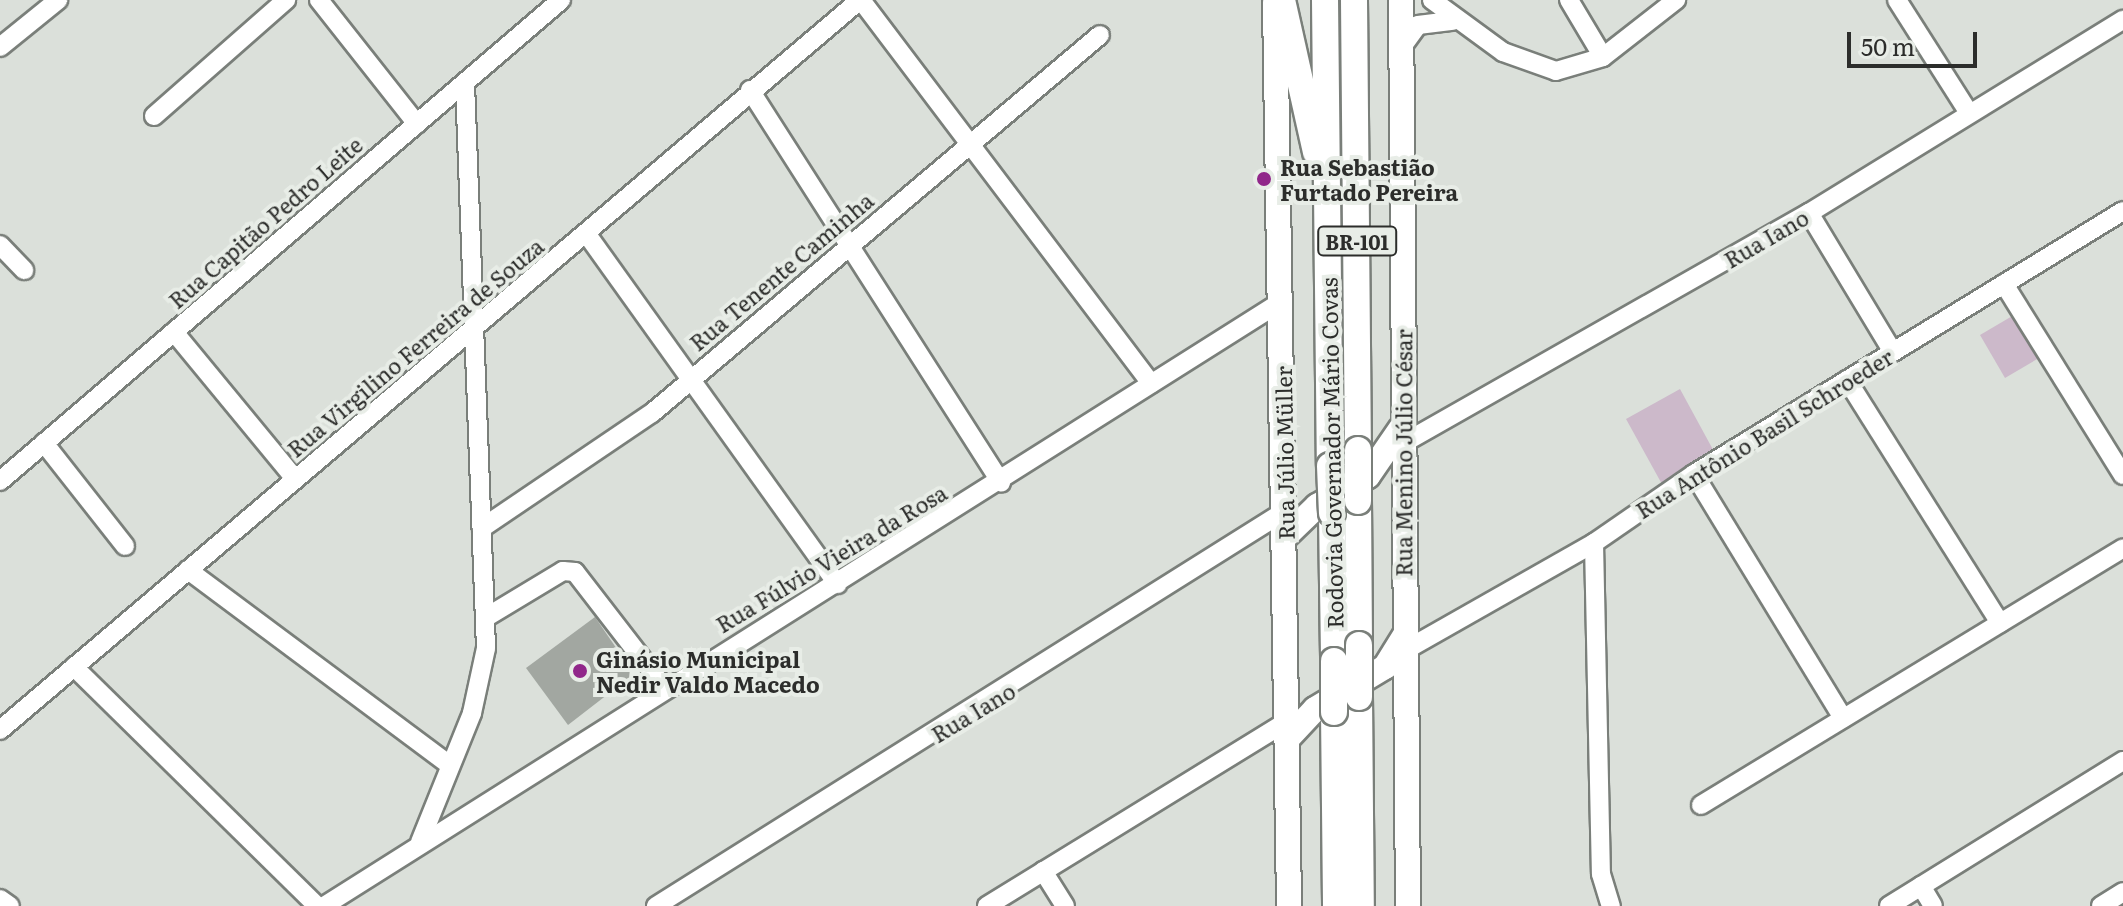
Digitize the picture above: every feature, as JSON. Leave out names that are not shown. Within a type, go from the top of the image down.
[{"type":"highway","points":[[1282,0],[1327,207]]},
{"type":"highway","name":"Rodovia Governador Mário Covas","points":[[1325,0],[1330,466],[1324,509],[1334,661],[1324,710],[1336,906]]},
{"type":"highway","name":"Rodovia Governador Mário Covas","points":[[1354,0],[1359,645],[1366,687],[1361,906]]},
{"type":"main road","name":"Rua Júlio Müller","points":[[1275,0],[1289,719],[1289,906]]},
{"type":"main road","name":"Rua Menino Júlio César","points":[[1401,0],[1402,487],[1408,906]]},
{"type":"main road","name":"Rua Iano","points":[[1286,536],[1368,476],[1402,436]]},
{"type":"main road","points":[[1368,476],[1402,487]]},
{"type":"main road","points":[[1285,503],[1324,509]]},
{"type":"main road","name":"Rua Antônio Basil Schroeder","points":[[1289,719],[1324,710],[1366,687],[1404,644]]},
{"type":"main road","points":[[1366,687],[1405,688]]},
{"type":"main road","points":[[1289,719],[1324,710]]},
{"type":"street","points":[[0,47],[58,0]]},
{"type":"street","points":[[154,116],[286,0]]},
{"type":"street","points":[[319,0],[417,124]]},
{"type":"street","name":"Rua Capitão Pedro Leite","points":[[0,481],[561,0]]},
{"type":"street","points":[[860,0],[1151,384]]},
{"type":"street","name":"Rua Virgilino Ferreira de Souza","points":[[0,730],[750,90],[860,0]]},
{"type":"street","points":[[1432,0],[1453,21],[1535,68],[1567,71],[1603,57],[1676,0]]},
{"type":"street","points":[[1569,0],[1603,57]]},
{"type":"street","points":[[1897,0],[1969,113]]},
{"type":"street","name":"Rua Iano","points":[[1402,436],[1809,213],[2123,20]]},
{"type":"street","points":[[1402,47],[1418,25],[1453,21]]},
{"type":"street","name":"Rua Tenente Caminha","points":[[482,528],[632,427],[850,245],[967,140],[1100,35]]},
{"type":"street","points":[[420,842],[479,691],[485,618],[471,330],[465,83]]},
{"type":"street","points":[[750,90],[1001,483]]},
{"type":"street","name":"Rua Antônio Basil Schroeder","points":[[1404,644],[1594,543],[1694,474],[2123,211]]},
{"type":"street","points":[[1809,213],[1893,352]]},
{"type":"street","points":[[586,233],[837,584]]},
{"type":"street","points":[[0,245],[24,270]]},
{"type":"street","points":[[2004,284],[2123,475]]},
{"type":"street","name":"Rua Fúlvio Vieira da Rosa","points":[[324,906],[663,686],[1001,483],[1282,301]]},
{"type":"street","points":[[174,332],[295,479]]},
{"type":"street","points":[[1847,380],[2000,623]]},
{"type":"street","points":[[44,443],[125,546]]},
{"type":"street","points":[[1694,474],[1843,718]]},
{"type":"street","name":"Rua Iano","points":[[656,906],[1285,503]]},
{"type":"street","points":[[1594,543],[1601,874],[1611,906]]},
{"type":"street","points":[[1701,805],[2123,548]]},
{"type":"street","points":[[188,570],[448,764]]},
{"type":"street","points":[[485,618],[563,571],[575,572],[663,686]]},
{"type":"street","points":[[74,667],[317,906]]},
{"type":"street","name":"Rua Antônio Basil Schroeder","points":[[987,906],[1289,719]]},
{"type":"street","points":[[1889,906],[2123,761]]},
{"type":"street","points":[[1043,871],[1065,906]]},
{"type":"street","points":[[1921,886],[1933,906]]},
{"type":"street","points":[[2101,906],[2123,892]]},
{"type":"street","points":[[0,899],[10,906]]},
{"type":"shaded area","points":[[2014,315],[2039,358],[2005,378],[1980,335]]},
{"type":"shaded area","points":[[1680,389],[1717,457],[1663,486],[1626,419]]},
{"type":"building","name":"Ginásio Municipal Nedir Valdo Macedo","points":[[595,617],[634,674],[568,725],[526,668]]},
{"type":"place","name":"Rua Sebastião Furtado Pereira","points":[[1264,179]]},
{"type":"place","name":"Ginásio Municipal Nedir Valdo Macedo","points":[[580,671]]}]
